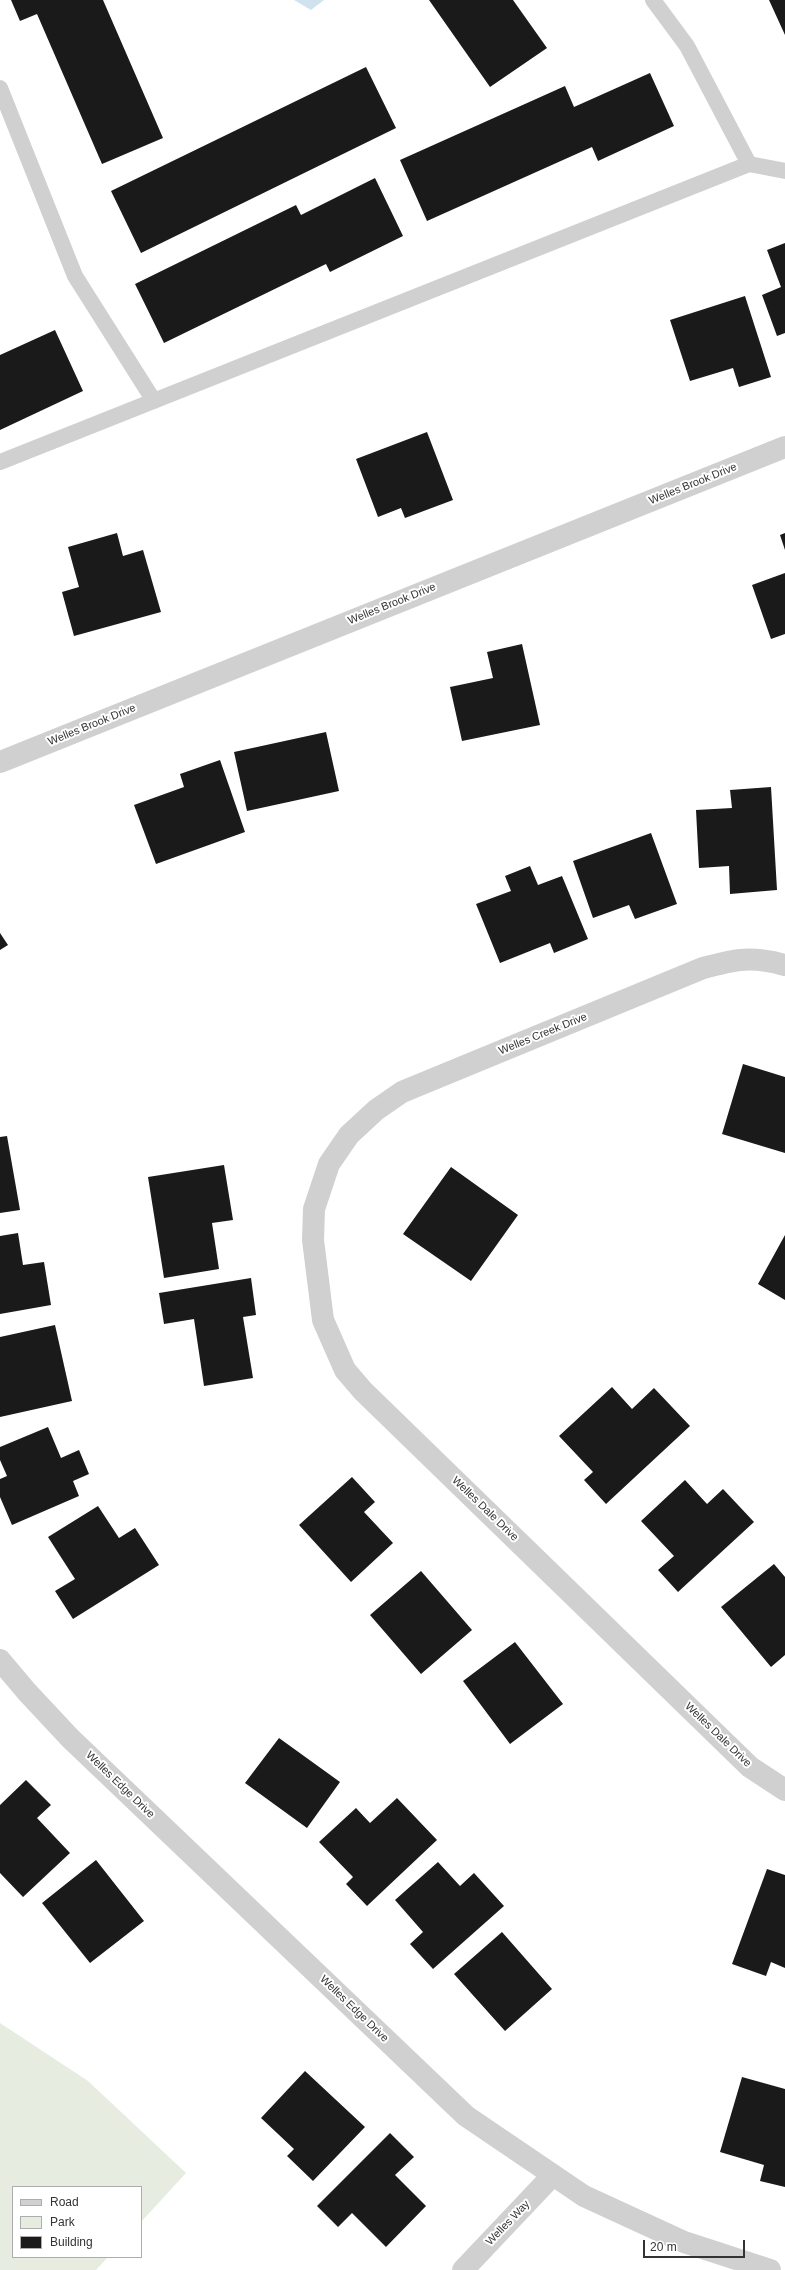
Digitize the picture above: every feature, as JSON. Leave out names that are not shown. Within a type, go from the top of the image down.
[{"type":"street","name":"Welles Brook Drive","points":[[0,762],[785,447]]},
{"type":"street","name":"Welles Creek Drive","points":[[329,1164],[348,1135],[376,1110],[402,1092],[703,968],[730,961],[759,958],[785,965]]},
{"type":"street","name":"Welles Dale Drive","points":[[329,1164],[314,1209],[313,1240],[323,1320],[345,1370],[363,1391],[750,1767],[785,1790]]},
{"type":"street","name":"Welles Edge Drive","points":[[0,1660],[27,1692],[70,1738],[466,2116],[552,2176],[584,2196],[684,2242],[770,2270]]},
{"type":"street","name":"Welles Way","points":[[463,2270],[552,2176]]},
{"type":"lane","points":[[653,0],[687,46],[748,164]]},
{"type":"lane","points":[[0,88],[76,276],[154,401]]},
{"type":"lane","points":[[0,462],[748,164],[785,171]]},
{"type":"green space","points":[[0,2023],[88,2081],[186,2173],[142,2221],[142,2186],[12,2186],[12,2258],[107,2258],[96,2270],[0,2270]]},
{"type":"water","points":[[294,0],[324,0],[311,10]]},
{"type":"building","points":[[11,0],[103,0],[163,138],[102,164],[37,14],[20,21]]},
{"type":"building","points":[[429,0],[513,0],[547,48],[490,87]]},
{"type":"building","points":[[769,0],[785,0],[785,35]]},
{"type":"building","points":[[366,67],[396,128],[141,253],[111,191]]},
{"type":"building","points":[[650,73],[674,126],[598,161],[592,147],[427,221],[400,160],[565,86],[574,107]]},
{"type":"building","points":[[375,178],[403,236],[330,272],[326,264],[164,343],[135,284],[296,205],[301,215]]},
{"type":"building","points":[[785,243],[785,333],[777,336],[762,295],[781,287],[767,250]]},
{"type":"building","points":[[745,296],[771,377],[739,387],[733,368],[690,381],[670,320]]},
{"type":"building","points":[[55,330],[83,391],[0,430],[0,355]]},
{"type":"building","points":[[427,432],[453,500],[405,518],[401,508],[378,517],[356,459]]},
{"type":"building","points":[[117,533],[123,556],[143,550],[161,612],[74,636],[62,592],[79,587],[68,547]]},
{"type":"building","points":[[785,533],[785,550],[780,535]]},
{"type":"building","points":[[785,573],[785,634],[771,639],[752,585]]},
{"type":"building","points":[[522,644],[540,725],[462,741],[450,687],[493,678],[487,652]]},
{"type":"building","points":[[326,732],[339,791],[247,811],[234,752]]},
{"type":"building","points":[[220,760],[245,832],[156,864],[134,805],[184,787],[180,774]]},
{"type":"building","points":[[771,787],[777,890],[730,894],[729,866],[699,868],[696,810],[732,808],[730,790]]},
{"type":"building","points":[[651,833],[677,904],[635,919],[629,905],[593,918],[573,861]]},
{"type":"building","points":[[530,866],[538,885],[562,876],[588,939],[554,953],[550,943],[500,963],[476,904],[511,891],[505,876]]},
{"type":"building","points":[[0,933],[8,945],[0,950]]},
{"type":"building","points":[[743,1064],[785,1077],[785,1153],[722,1134]]},
{"type":"building","points":[[7,1136],[20,1210],[0,1213],[0,1137]]},
{"type":"building","points":[[224,1165],[233,1220],[212,1223],[219,1269],[164,1278],[148,1177]]},
{"type":"building","points":[[451,1167],[518,1215],[471,1281],[403,1234]]},
{"type":"building","points":[[18,1233],[23,1265],[44,1262],[51,1305],[0,1314],[0,1236]]},
{"type":"building","points":[[785,1235],[785,1300],[758,1284]]},
{"type":"building","points":[[251,1278],[256,1315],[243,1317],[253,1378],[204,1386],[194,1319],[164,1324],[159,1293]]},
{"type":"building","points":[[55,1325],[72,1401],[0,1417],[0,1337]]},
{"type":"building","points":[[612,1387],[632,1409],[654,1388],[690,1426],[606,1504],[584,1480],[593,1472],[559,1436]]},
{"type":"building","points":[[48,1427],[61,1458],[79,1450],[89,1474],[73,1481],[79,1496],[12,1525],[0,1497],[0,1479],[7,1476],[0,1460],[0,1447]]},
{"type":"building","points":[[352,1477],[375,1502],[364,1512],[393,1543],[351,1582],[299,1525]]},
{"type":"building","points":[[685,1480],[707,1504],[723,1489],[754,1522],[678,1592],[658,1570],[674,1556],[641,1521]]},
{"type":"building","points":[[98,1506],[119,1538],[135,1528],[159,1565],[73,1619],[55,1591],[75,1579],[48,1537]]},
{"type":"building","points":[[774,1564],[785,1577],[785,1655],[771,1667],[721,1607]]},
{"type":"building","points":[[421,1571],[472,1630],[421,1674],[370,1615]]},
{"type":"building","points":[[515,1642],[563,1704],[510,1744],[463,1681]]},
{"type":"building","points":[[279,1738],[340,1782],[307,1828],[245,1783]]},
{"type":"building","points":[[26,1780],[51,1805],[37,1818],[70,1853],[23,1897],[0,1873],[0,1805]]},
{"type":"building","points":[[397,1798],[437,1840],[367,1906],[346,1884],[353,1877],[319,1842],[356,1808],[370,1823]]},
{"type":"building","points":[[96,1860],[144,1921],[90,1963],[42,1903]]},
{"type":"building","points":[[438,1862],[460,1886],[474,1873],[504,1906],[433,1969],[410,1944],[423,1932],[395,1900]]},
{"type":"building","points":[[767,1869],[785,1875],[785,1968],[771,1962],[766,1976],[732,1964]]},
{"type":"building","points":[[502,1932],[552,1989],[505,2031],[454,1974]]},
{"type":"building","points":[[305,2071],[365,2127],[313,2181],[287,2156],[294,2149],[261,2118]]},
{"type":"building","points":[[742,2077],[785,2089],[785,2187],[760,2181],[764,2165],[720,2152]]},
{"type":"building","points":[[390,2133],[414,2157],[395,2175],[426,2206],[386,2247],[352,2213],[338,2227],[317,2206]]}]
